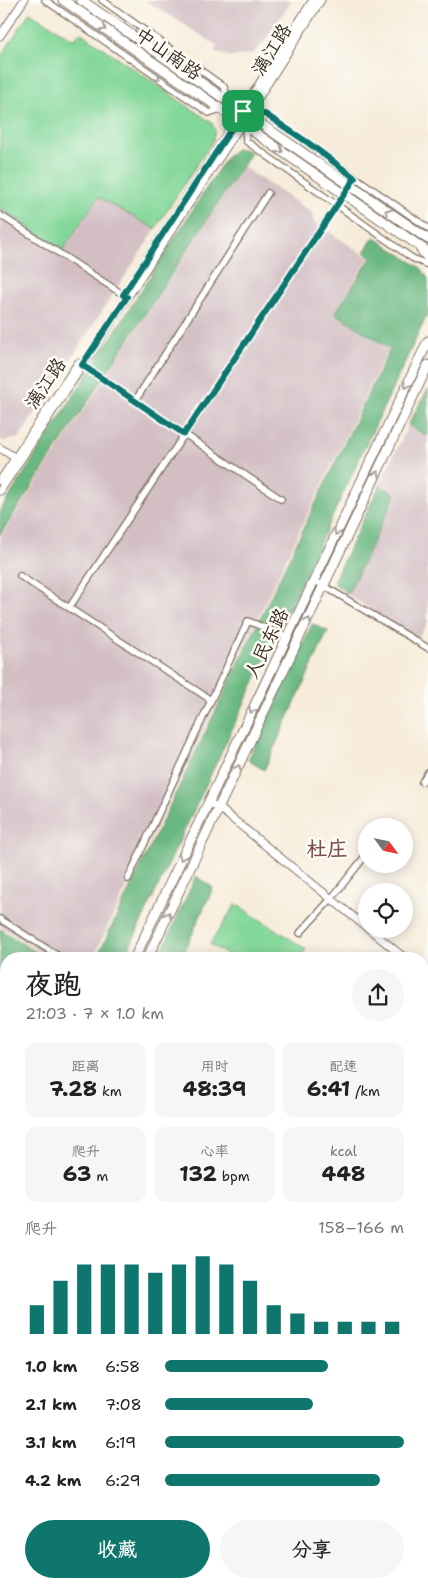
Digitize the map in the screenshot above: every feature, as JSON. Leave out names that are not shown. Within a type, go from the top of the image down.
[{"type":"main road","name":"中山南路","points":[[63,0],[428,252]]},
{"type":"main road","name":"中山南路","points":[[81,0],[247,114],[352,182],[424,234],[428,239]]},
{"type":"main road","points":[[344,194],[352,182]]},
{"type":"main road","points":[[413,242],[428,259]]},
{"type":"main road","name":"人民东路","points":[[137,952],[428,341]]},
{"type":"main road","name":"人民东路","points":[[150,952],[428,365]]},
{"type":"street","points":[[0,36],[24,0]]},
{"type":"street","points":[[45,0],[209,113],[221,109]]},
{"type":"street","points":[[102,0],[224,87],[229,101]]},
{"type":"street","name":"漓江路","points":[[247,114],[313,0]]},
{"type":"street","name":"漓江路","points":[[0,491],[17,459],[321,0]]},
{"type":"street","points":[[241,123],[246,142],[412,258],[428,265]]},
{"type":"street","points":[[352,182],[428,228]]},
{"type":"street","points":[[135,401],[268,193]]},
{"type":"street","points":[[69,608],[344,194]]},
{"type":"street","points":[[0,215],[125,296]]},
{"type":"street","name":"漓江路","points":[[0,481],[82,365],[125,296]]},
{"type":"street","points":[[82,365],[281,499]]},
{"type":"street","points":[[0,448],[17,459]]},
{"type":"street","points":[[20,576],[211,700]]},
{"type":"street","points":[[314,580],[428,648]]},
{"type":"street","points":[[128,879],[248,621],[287,638]]},
{"type":"street","points":[[422,782],[428,772]]},
{"type":"street","points":[[208,802],[219,808],[358,921]]},
{"type":"street","points":[[300,933],[331,899],[358,865]]},
{"type":"street","points":[[0,919],[52,952]]},
{"type":"street","points":[[380,938],[397,952]]},
{"type":"shaded area","points":[[145,0],[292,0],[265,41],[252,54],[232,57],[214,52],[218,46]]},
{"type":"shaded area","points":[[243,167],[312,213],[314,222],[369,258],[334,313],[388,349],[95,952],[40,952],[0,926],[0,538]]},
{"type":"shaded area","points":[[99,197],[155,230],[19,438],[3,441],[0,439],[0,209],[64,250]]},
{"type":"shaded area","points":[[408,426],[428,436],[428,623],[417,638],[348,595],[397,494],[380,483]]},
{"type":"green space","points":[[30,12],[74,40],[80,32],[212,123],[215,131],[213,140],[155,229],[98,197],[63,250],[0,208],[0,58]]},
{"type":"green space","points":[[236,149],[246,150],[251,153],[0,535],[0,511],[227,156]]},
{"type":"green space","points":[[374,237],[421,268],[428,279],[428,313],[127,952],[99,952],[390,349],[335,313],[371,258],[364,252]]},
{"type":"green space","points":[[428,389],[428,434],[427,436],[408,425]]},
{"type":"green space","points":[[380,485],[396,494],[348,594],[335,584],[334,580]]},
{"type":"green space","points":[[312,624],[328,631],[264,770],[248,760]]},
{"type":"green space","points":[[196,876],[213,888],[184,952],[161,952]]},
{"type":"green space","points":[[236,904],[306,949],[304,952],[223,952],[210,944]]},
{"type":"green space","points":[[0,929],[35,952],[0,952]]},
{"type":"district","name":"杜庄","points":[[327,849]]},
{"type":"route","points":[[243,111],[251,116],[265,114],[307,142],[355,178],[184,434],[82,365],[127,297],[123,295],[243,111]]}]
